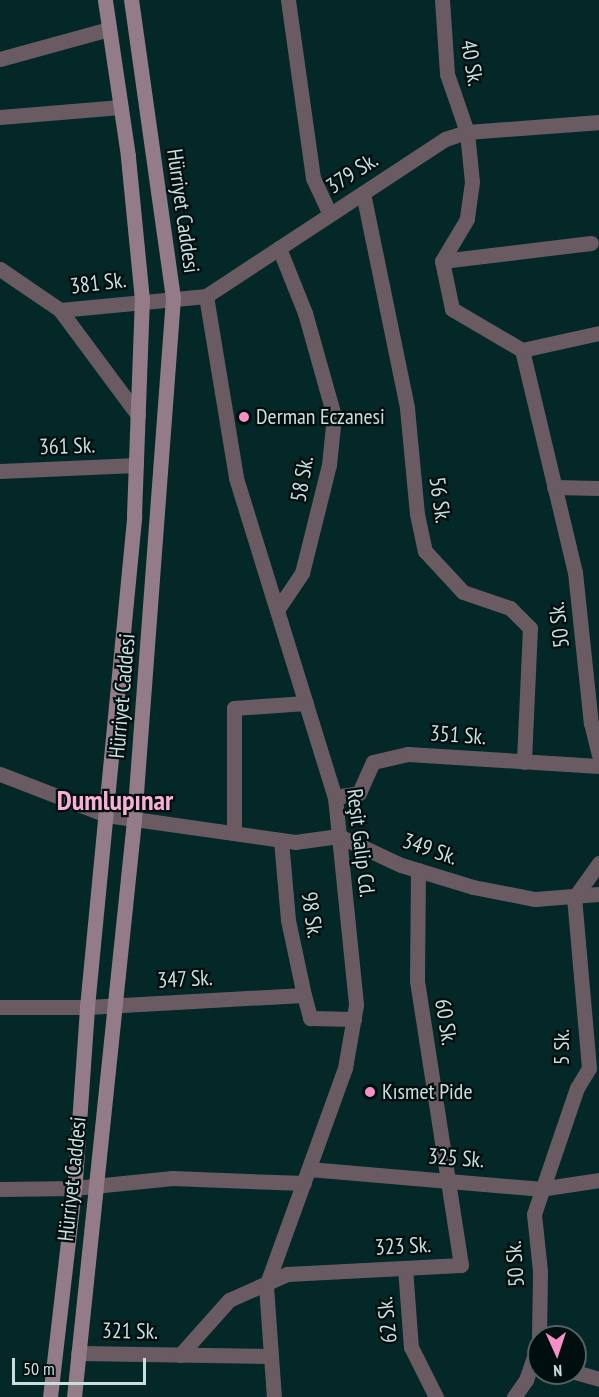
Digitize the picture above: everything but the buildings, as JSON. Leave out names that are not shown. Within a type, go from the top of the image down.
[{"type":"main road","name":"Hürriyet Caddesi","points":[[50,1397],[74,1188],[87,1007],[136,465],[138,415],[142,300],[121,107],[105,0]]},
{"type":"main road","name":"Hürriyet Caddesi","points":[[74,1397],[94,1183],[134,820],[173,298],[131,0]]},
{"type":"street","points":[[288,0],[313,178],[330,214]]},
{"type":"street","name":"40 Sk.","points":[[442,261],[467,219],[472,182],[467,132],[447,74],[443,0]]},
{"type":"street","points":[[0,59],[109,29]]},
{"type":"street","points":[[0,117],[121,107]]},
{"type":"street","name":"379 Sk.","points":[[142,300],[206,296],[445,139],[467,132],[599,122]]},
{"type":"street","name":"56 Sk.","points":[[363,193],[407,408],[417,514],[425,551],[463,592],[510,608],[530,628],[524,762]]},
{"type":"street","points":[[591,243],[442,261],[452,309],[522,350],[599,333]]},
{"type":"street","name":"58 Sk.","points":[[277,610],[302,573],[329,465],[334,416],[308,322],[279,248]]},
{"type":"street","name":"381 Sk.","points":[[0,269],[60,310],[142,300]]},
{"type":"street","name":"Reşit Galip Cd.","points":[[206,296],[236,478],[335,797],[356,1005],[345,1068],[266,1287],[274,1397]]},
{"type":"street","points":[[60,310],[138,415]]},
{"type":"street","name":"50 Sk.","points":[[522,350],[575,572],[592,660],[591,723],[599,755]]},
{"type":"street","name":"361 Sk.","points":[[0,471],[136,465]]},
{"type":"street","points":[[554,487],[599,488]]},
{"type":"street","points":[[234,833],[234,708],[306,703]]},
{"type":"street","name":"351 Sk.","points":[[335,797],[360,793],[373,762],[408,754],[599,766]]},
{"type":"street","points":[[0,774],[34,791],[106,815],[295,842],[339,836]]},
{"type":"street","name":"349 Sk.","points":[[339,836],[418,870],[473,887],[535,899],[573,898],[599,894]]},
{"type":"street","name":"98 Sk.","points":[[282,840],[288,920],[304,995]]},
{"type":"street","points":[[573,898],[599,863]]},
{"type":"street","name":"60 Sk.","points":[[418,870],[417,981],[448,1180]]},
{"type":"street","name":"5 Sk.","points":[[540,1189],[594,1067],[573,898]]},
{"type":"street","points":[[304,995],[310,1018],[354,1019]]},
{"type":"street","name":"347 Sk.","points":[[0,1007],[115,1006],[304,995]]},
{"type":"street","name":"325 Sk.","points":[[0,1189],[74,1188],[94,1183],[172,1178],[306,1176],[448,1180],[540,1189],[599,1180]]},
{"type":"street","name":"323 Sk.","points":[[266,1287],[287,1274],[461,1265],[448,1180]]},
{"type":"street","name":"50 Sk.","points":[[539,1325],[540,1271],[534,1214],[540,1189]]},
{"type":"street","name":"62 Sk.","points":[[405,1269],[411,1347],[436,1397]]},
{"type":"street","name":"321 Sk.","points":[[180,1355],[229,1300],[266,1287]]},
{"type":"street","name":"321 Sk.","points":[[78,1353],[271,1356]]},
{"type":"street","points":[[514,1397],[527,1375]]},
{"type":"place","name":"Derman Eczanesi","points":[[244,417]]},
{"type":"place","name":"Kısmet Pide","points":[[370,1092]]},
{"type":"district","name":"Dumlupınar","points":[[115,800]]}]
